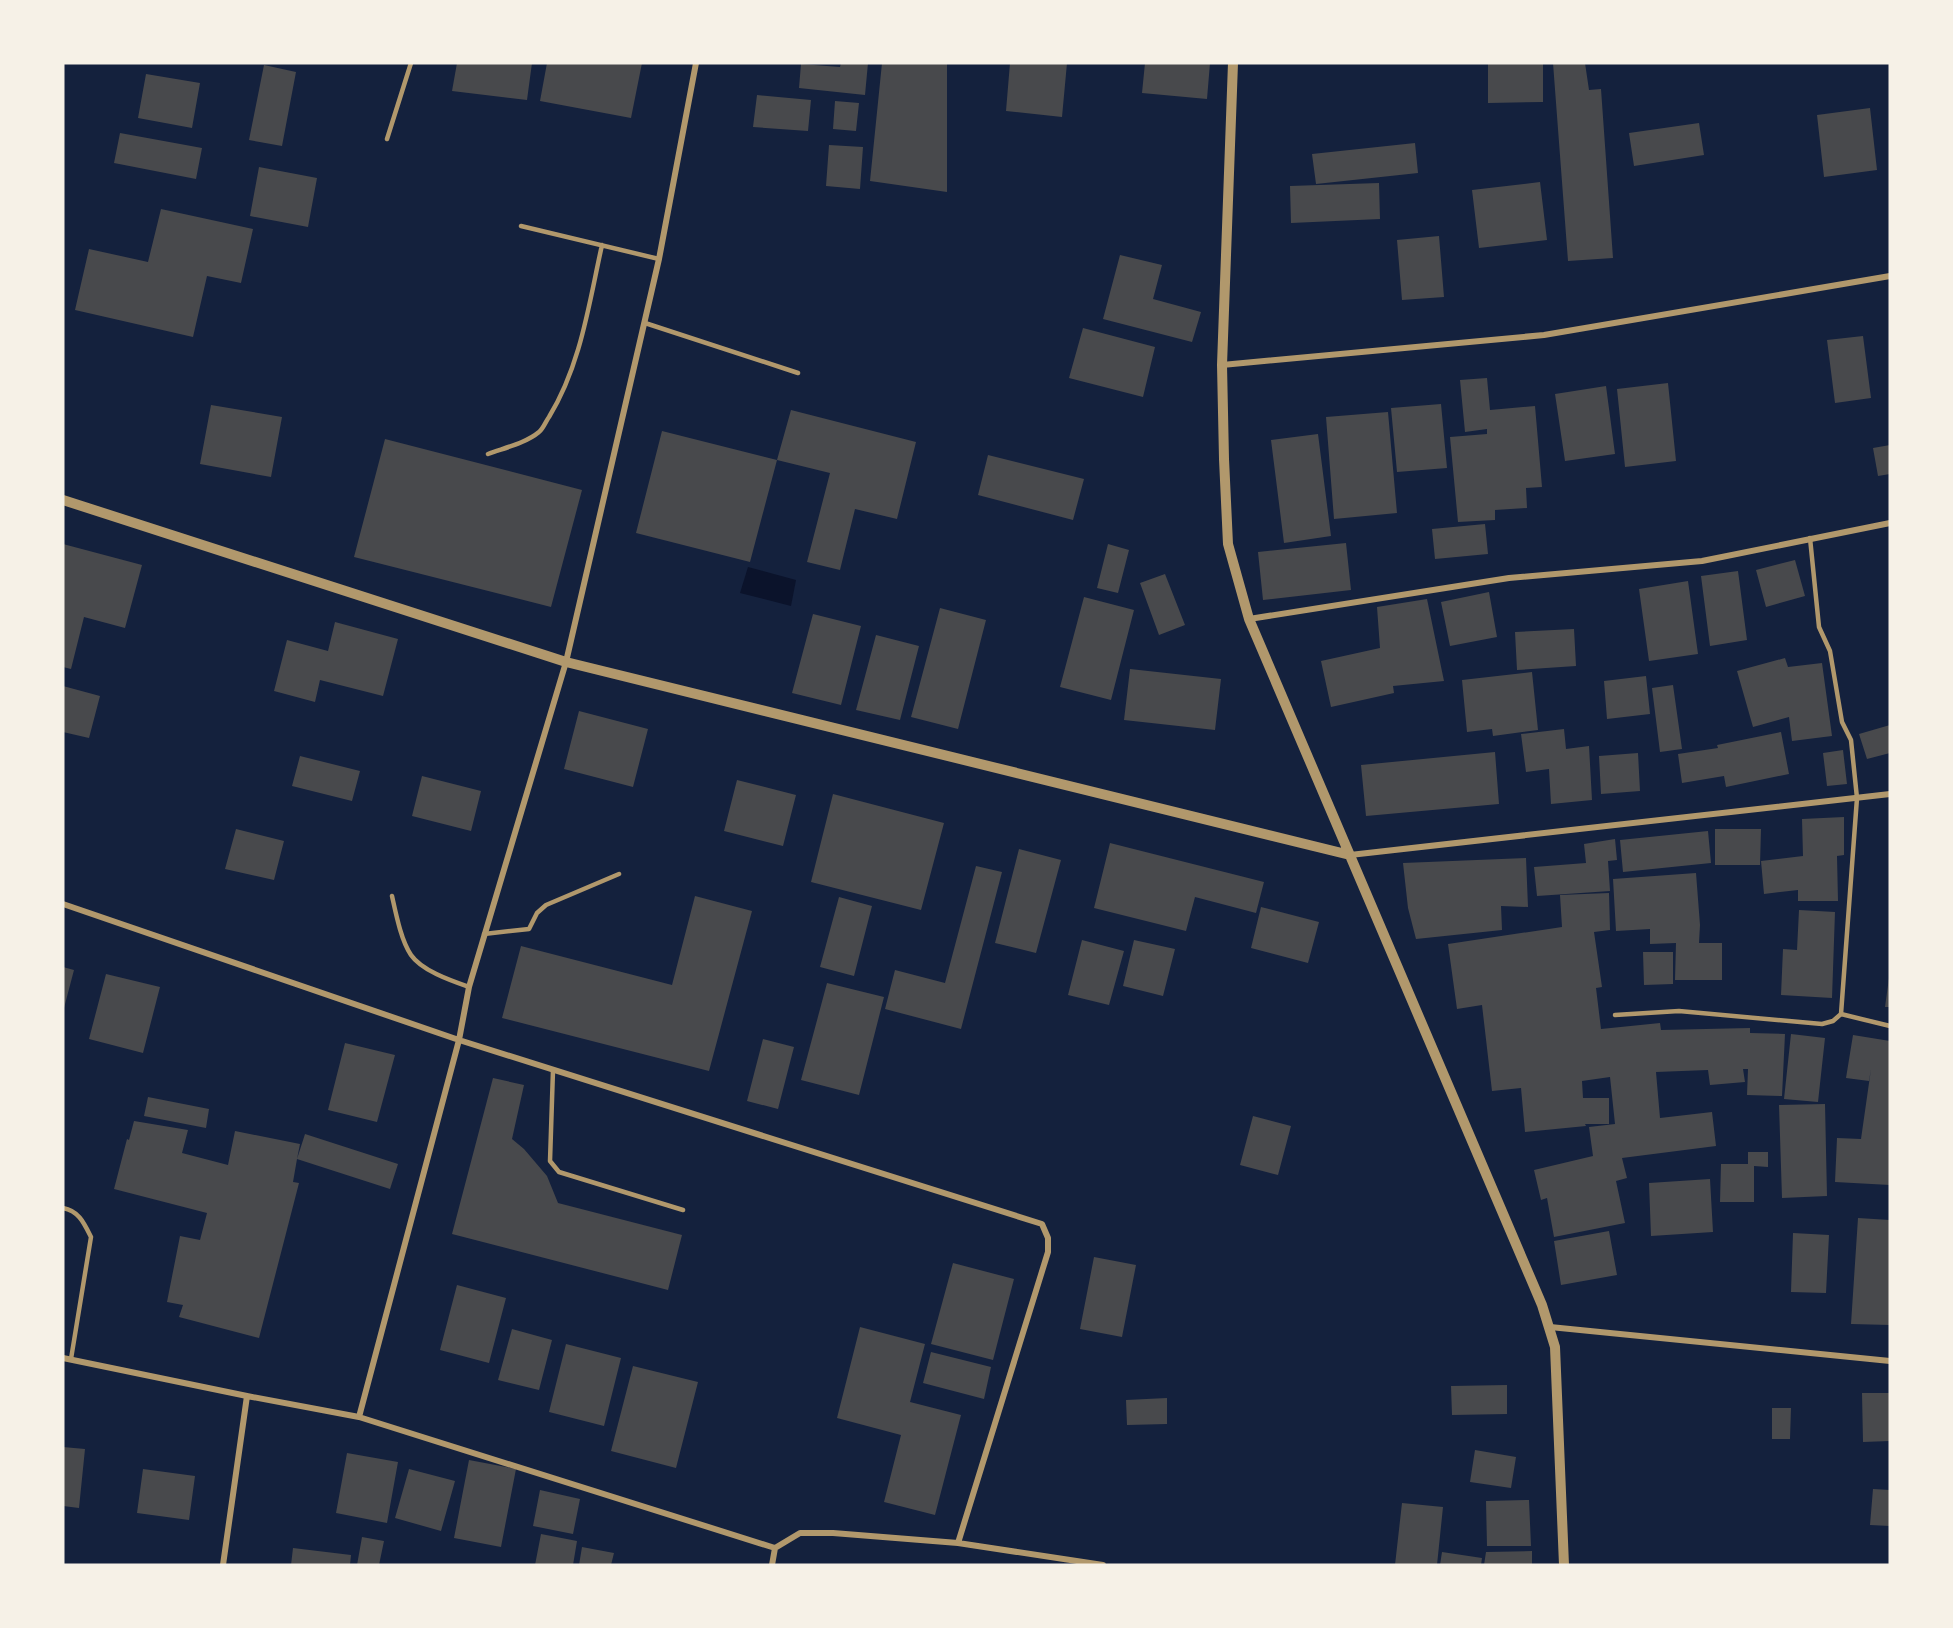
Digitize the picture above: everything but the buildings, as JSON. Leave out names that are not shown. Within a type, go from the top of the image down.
[{"type":"street","points":[[358,1417],[459,1040],[469,987],[566,662],[659,259],[696,63]]},
{"type":"street","points":[[1233,63],[1222,364],[1228,544],[1249,619],[1550,1327],[1555,1347],[1564,1565]]},
{"type":"street","points":[[1222,364],[1544,335],[1890,276]]},
{"type":"street","points":[[63,500],[566,662],[1350,855],[1890,794]]},
{"type":"street","points":[[1249,619],[1509,578],[1702,561],[1890,523]]},
{"type":"street","points":[[63,904],[459,1040],[1042,1224],[1048,1238],[1048,1252],[958,1543]]},
{"type":"street","points":[[1550,1327],[1890,1361]]},
{"type":"street","points":[[63,1358],[358,1417],[775,1548],[800,1533],[833,1533],[958,1543],[1103,1565]]},
{"type":"street","points":[[223,1565],[247,1396]]},
{"type":"street","points":[[772,1565],[775,1548]]},
{"type":"lane","points":[[387,139],[411,63]]},
{"type":"lane","points":[[521,226],[659,259]]},
{"type":"lane","points":[[488,454],[540,432],[557,404],[570,379],[579,347],[602,244]]},
{"type":"lane","points":[[645,323],[798,373]]},
{"type":"lane","points":[[1615,1015],[1679,1011],[1822,1024],[1833,1021],[1841,1014],[1857,798],[1851,740],[1842,722],[1830,651],[1819,627],[1810,538]]},
{"type":"lane","points":[[484,934],[529,929],[537,914],[546,905],[619,874]]},
{"type":"lane","points":[[392,896],[397,921],[412,956],[440,977],[469,987]]},
{"type":"lane","points":[[1841,1014],[1890,1026]]},
{"type":"lane","points":[[553,1070],[550,1161],[554,1167],[559,1172],[683,1210]]},
{"type":"lane","points":[[63,1208],[73,1210],[84,1221],[91,1237],[71,1359]]},
{"type":"water","points":[[748,567],[796,580],[791,606],[740,593]]}]
